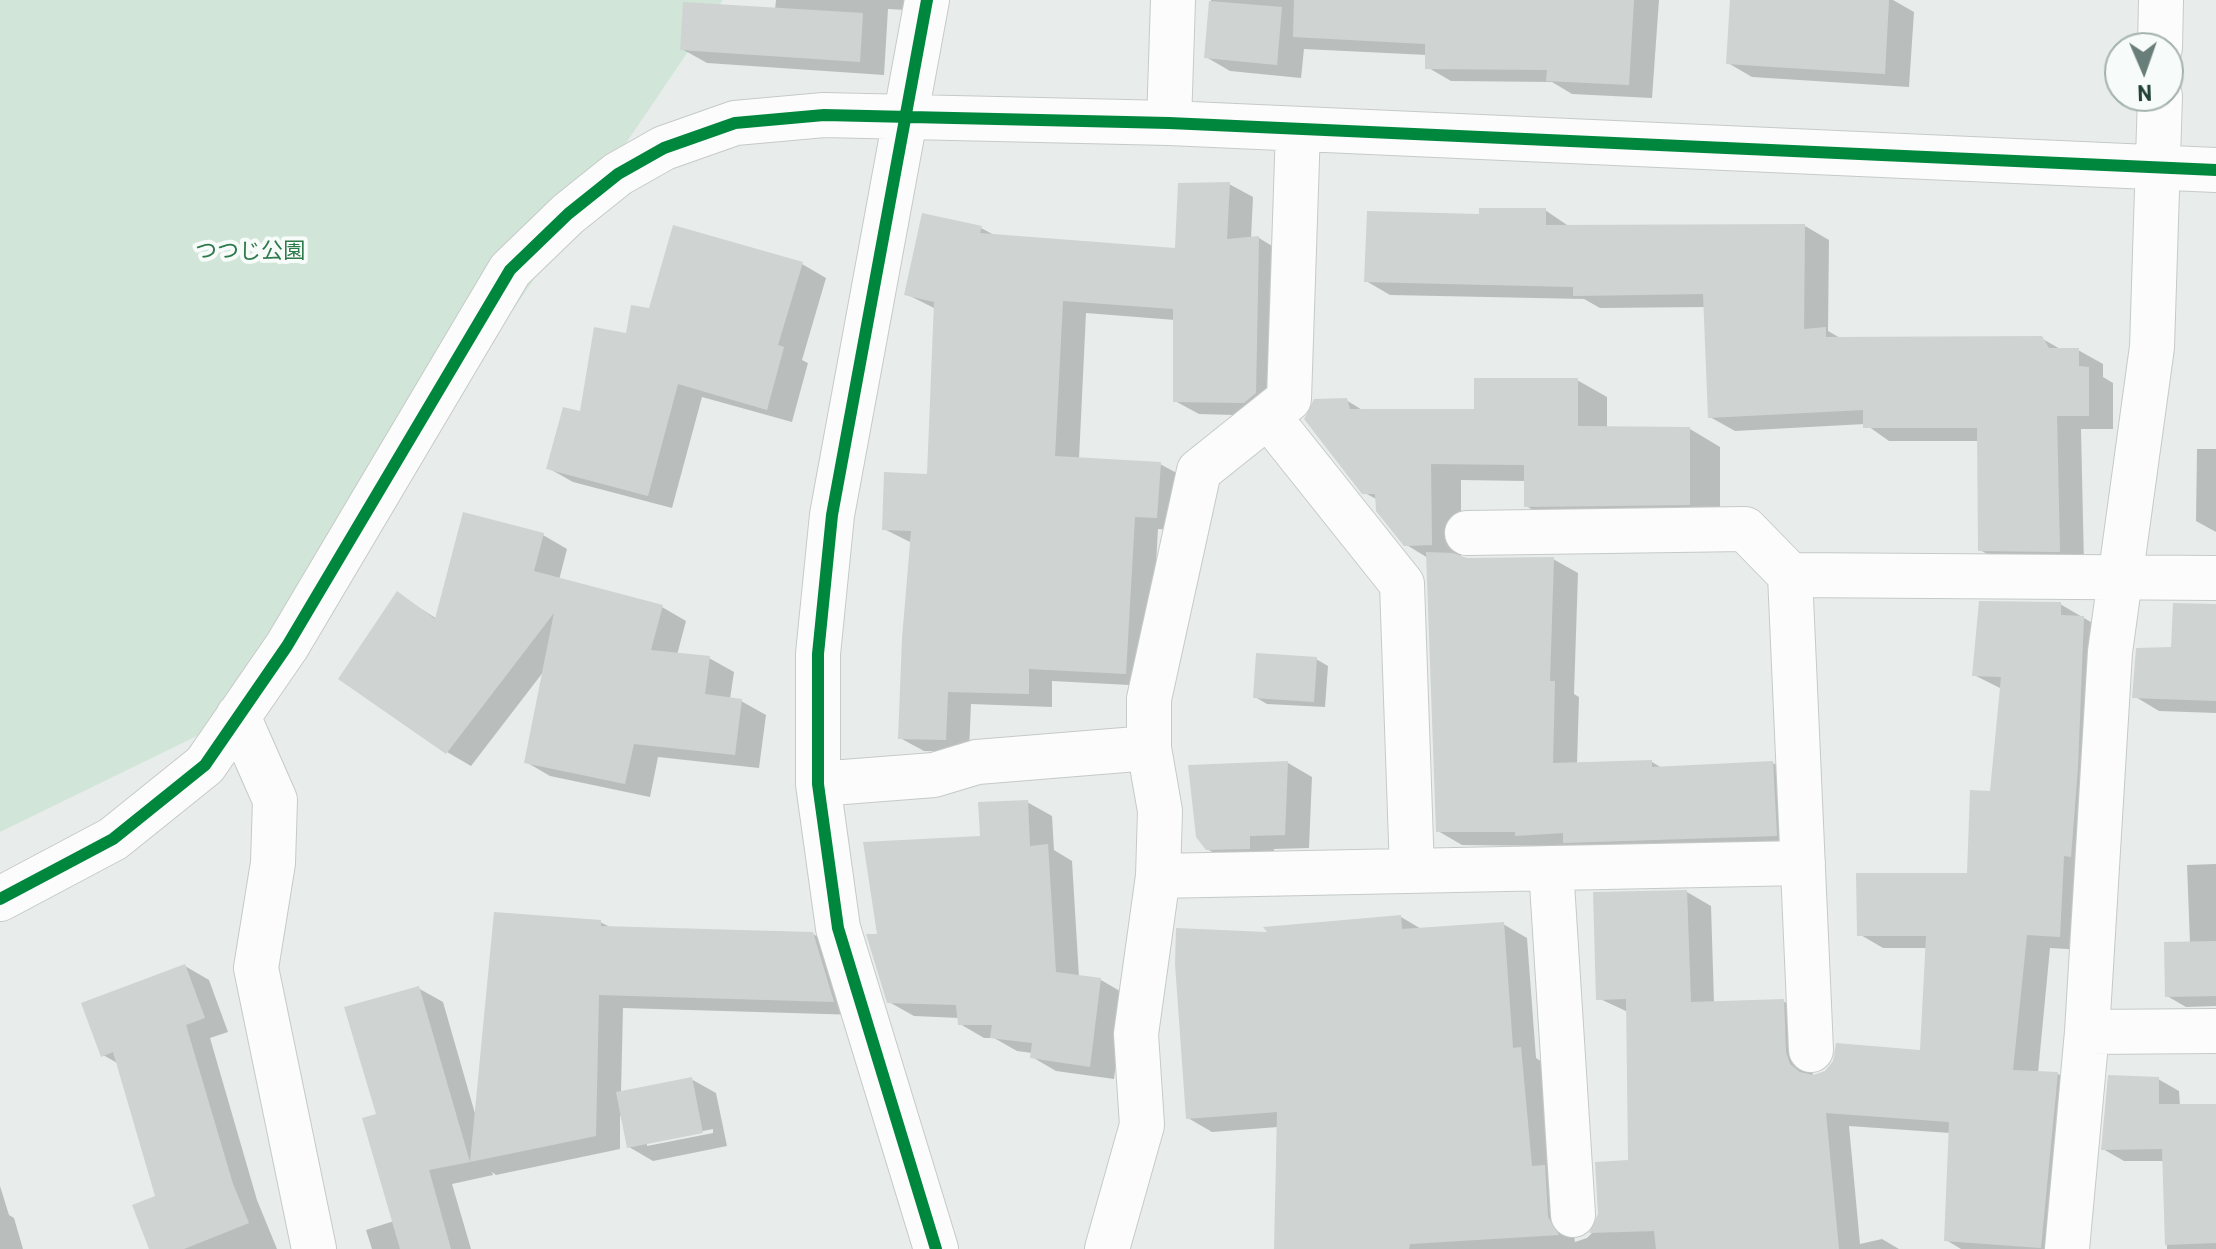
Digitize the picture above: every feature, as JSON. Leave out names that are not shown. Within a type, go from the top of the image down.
[{"type":"street","points":[[927,0],[832,515],[818,654],[818,784],[838,928],[936,1249]]},
{"type":"street","points":[[1169,123],[1173,0]]},
{"type":"street","points":[[2160,32],[2161,0]]},
{"type":"street","points":[[2067,1249],[2087,1032],[2110,652],[2152,347],[2160,112]]},
{"type":"street","points":[[0,899],[113,839],[205,765],[287,646],[510,270],[568,214],[618,174],[664,148],[735,123],[824,115],[1169,123],[2216,170]]},
{"type":"street","points":[[1107,1249],[1142,1125],[1136,1034],[1158,876],[1160,811],[1149,748],[1149,699],[1199,471],[1289,399],[1298,129]]},
{"type":"street","points":[[1268,416],[1402,584],[1412,871]]},
{"type":"street","points":[[1467,533],[1745,529],[1790,575],[1811,1050]]},
{"type":"street","points":[[1790,575],[2216,578]]},
{"type":"street","points":[[238,716],[275,800],[273,863],[256,968],[314,1249]]},
{"type":"street","points":[[818,784],[934,775],[977,762],[1149,748]]},
{"type":"street","points":[[1158,876],[1803,863]]},
{"type":"street","points":[[1551,868],[1573,1215]]},
{"type":"street","points":[[2087,1032],[2216,1031]]},
{"type":"green space","name":"つつじ公園","points":[[0,0],[723,0],[238,716],[0,832]]},
{"type":"building","points":[[1294,0],[1634,0],[1629,85],[1546,81],[1547,70],[1425,69],[1425,44],[1293,37]]},
{"type":"building","points":[[1730,0],[1889,0],[1885,74],[1726,64]]},
{"type":"building","points":[[1209,1],[1282,7],[1277,65],[1204,58]]},
{"type":"building","points":[[683,2],[863,13],[860,62],[680,50]]},
{"type":"building","points":[[1230,182],[1227,239],[1259,236],[1256,393],[1244,403],[1173,402],[1173,309],[1063,301],[1055,456],[1161,462],[1157,518],[1135,517],[1126,674],[1029,669],[1029,694],[948,692],[946,740],[898,739],[911,531],[882,530],[884,472],[927,474],[934,302],[904,295],[922,213],[982,226],[980,233],[1175,248],[1178,183]]},
{"type":"building","points":[[1479,208],[1546,208],[1546,225],[1805,224],[1804,329],[1826,327],[1826,337],[2042,336],[2049,348],[2079,348],[2079,366],[2089,367],[2089,416],[2057,416],[2060,552],[1978,551],[1977,428],[1863,428],[1863,410],[1708,418],[1703,294],[1573,296],[1573,287],[1364,282],[1367,211],[1479,214]]},
{"type":"building","points":[[673,225],[803,262],[778,345],[784,347],[767,410],[678,384],[648,496],[546,469],[563,407],[580,411],[594,327],[626,333],[631,305],[649,308]]},
{"type":"building","points":[[1474,378],[1578,378],[1578,426],[1690,427],[1690,505],[1524,507],[1524,465],[1431,464],[1432,545],[1404,546],[1376,511],[1375,494],[1362,494],[1304,419],[1314,399],[1347,398],[1350,409],[1474,409]]},
{"type":"building","points":[[463,512],[544,533],[534,571],[663,605],[651,650],[710,656],[705,694],[742,699],[735,755],[634,744],[625,784],[524,763],[554,613],[446,754],[338,679],[397,591],[435,619]]},
{"type":"building","points":[[1426,552],[1453,553],[1467,558],[1554,557],[1550,681],[1555,681],[1553,763],[1652,760],[1652,767],[1773,761],[1777,836],[1563,843],[1563,833],[1515,836],[1515,832],[1436,832]]},
{"type":"building","points":[[1979,601],[2061,602],[2061,615],[2084,616],[2078,767],[2071,857],[2064,856],[2060,937],[2027,935],[2013,1070],[2058,1072],[2041,1248],[1944,1241],[1949,1122],[1826,1113],[1839,1249],[1656,1249],[1654,1231],[1589,1233],[1598,1214],[1595,1162],[1628,1160],[1626,999],[1596,1000],[1593,892],[1687,890],[1691,1002],[1784,999],[1786,1052],[1790,1064],[1800,1072],[1813,1075],[1825,1071],[1833,1061],[1836,1043],[1920,1050],[1926,936],[1857,936],[1856,873],[1967,873],[1970,790],[1990,791],[2001,677],[1972,676]]},
{"type":"building","points":[[2173,603],[2216,604],[2216,701],[2132,698],[2136,648],[2171,647]]},
{"type":"building","points":[[1256,653],[1317,657],[1314,702],[1253,698]]},
{"type":"building","points":[[1288,761],[1285,835],[1250,836],[1250,849],[1206,850],[1196,837],[1188,765]]},
{"type":"building","points":[[1028,800],[1030,846],[1048,844],[1056,972],[1101,978],[1090,1067],[1030,1058],[1032,1043],[990,1038],[992,1025],[958,1025],[956,1005],[887,1003],[866,934],[877,934],[863,842],[980,836],[978,802]]},
{"type":"building","points":[[494,912],[601,920],[601,926],[813,932],[834,1002],[599,995],[596,1136],[470,1162]]},
{"type":"building","points":[[1401,915],[1402,929],[1504,922],[1513,1048],[1521,1047],[1532,1166],[1545,1165],[1548,1217],[1559,1235],[1410,1244],[1409,1249],[1274,1249],[1277,1112],[1186,1119],[1175,964],[1176,928],[1267,932],[1263,927]]},
{"type":"building","points":[[2216,941],[2216,996],[2165,997],[2164,942]]},
{"type":"building","points":[[185,964],[205,1018],[186,1025],[233,1184],[249,1223],[184,1249],[149,1249],[132,1205],[155,1196],[113,1052],[101,1057],[81,1003]]},
{"type":"building","points":[[419,986],[470,1162],[429,1170],[451,1249],[400,1249],[362,1118],[376,1114],[344,1007]]},
{"type":"building","points":[[2108,1075],[2159,1077],[2159,1104],[2216,1104],[2216,1243],[2165,1245],[2162,1149],[2101,1150]]},
{"type":"building","points":[[692,1077],[703,1133],[627,1148],[616,1092]]},
{"type":"cycle path","points":[[927,0],[832,515],[818,654],[818,784],[838,928],[936,1249]]},
{"type":"cycle path","points":[[0,899],[113,839],[205,765],[287,646],[510,270],[568,214],[618,174],[664,148],[735,123],[824,115],[1169,123],[2216,170]]}]
